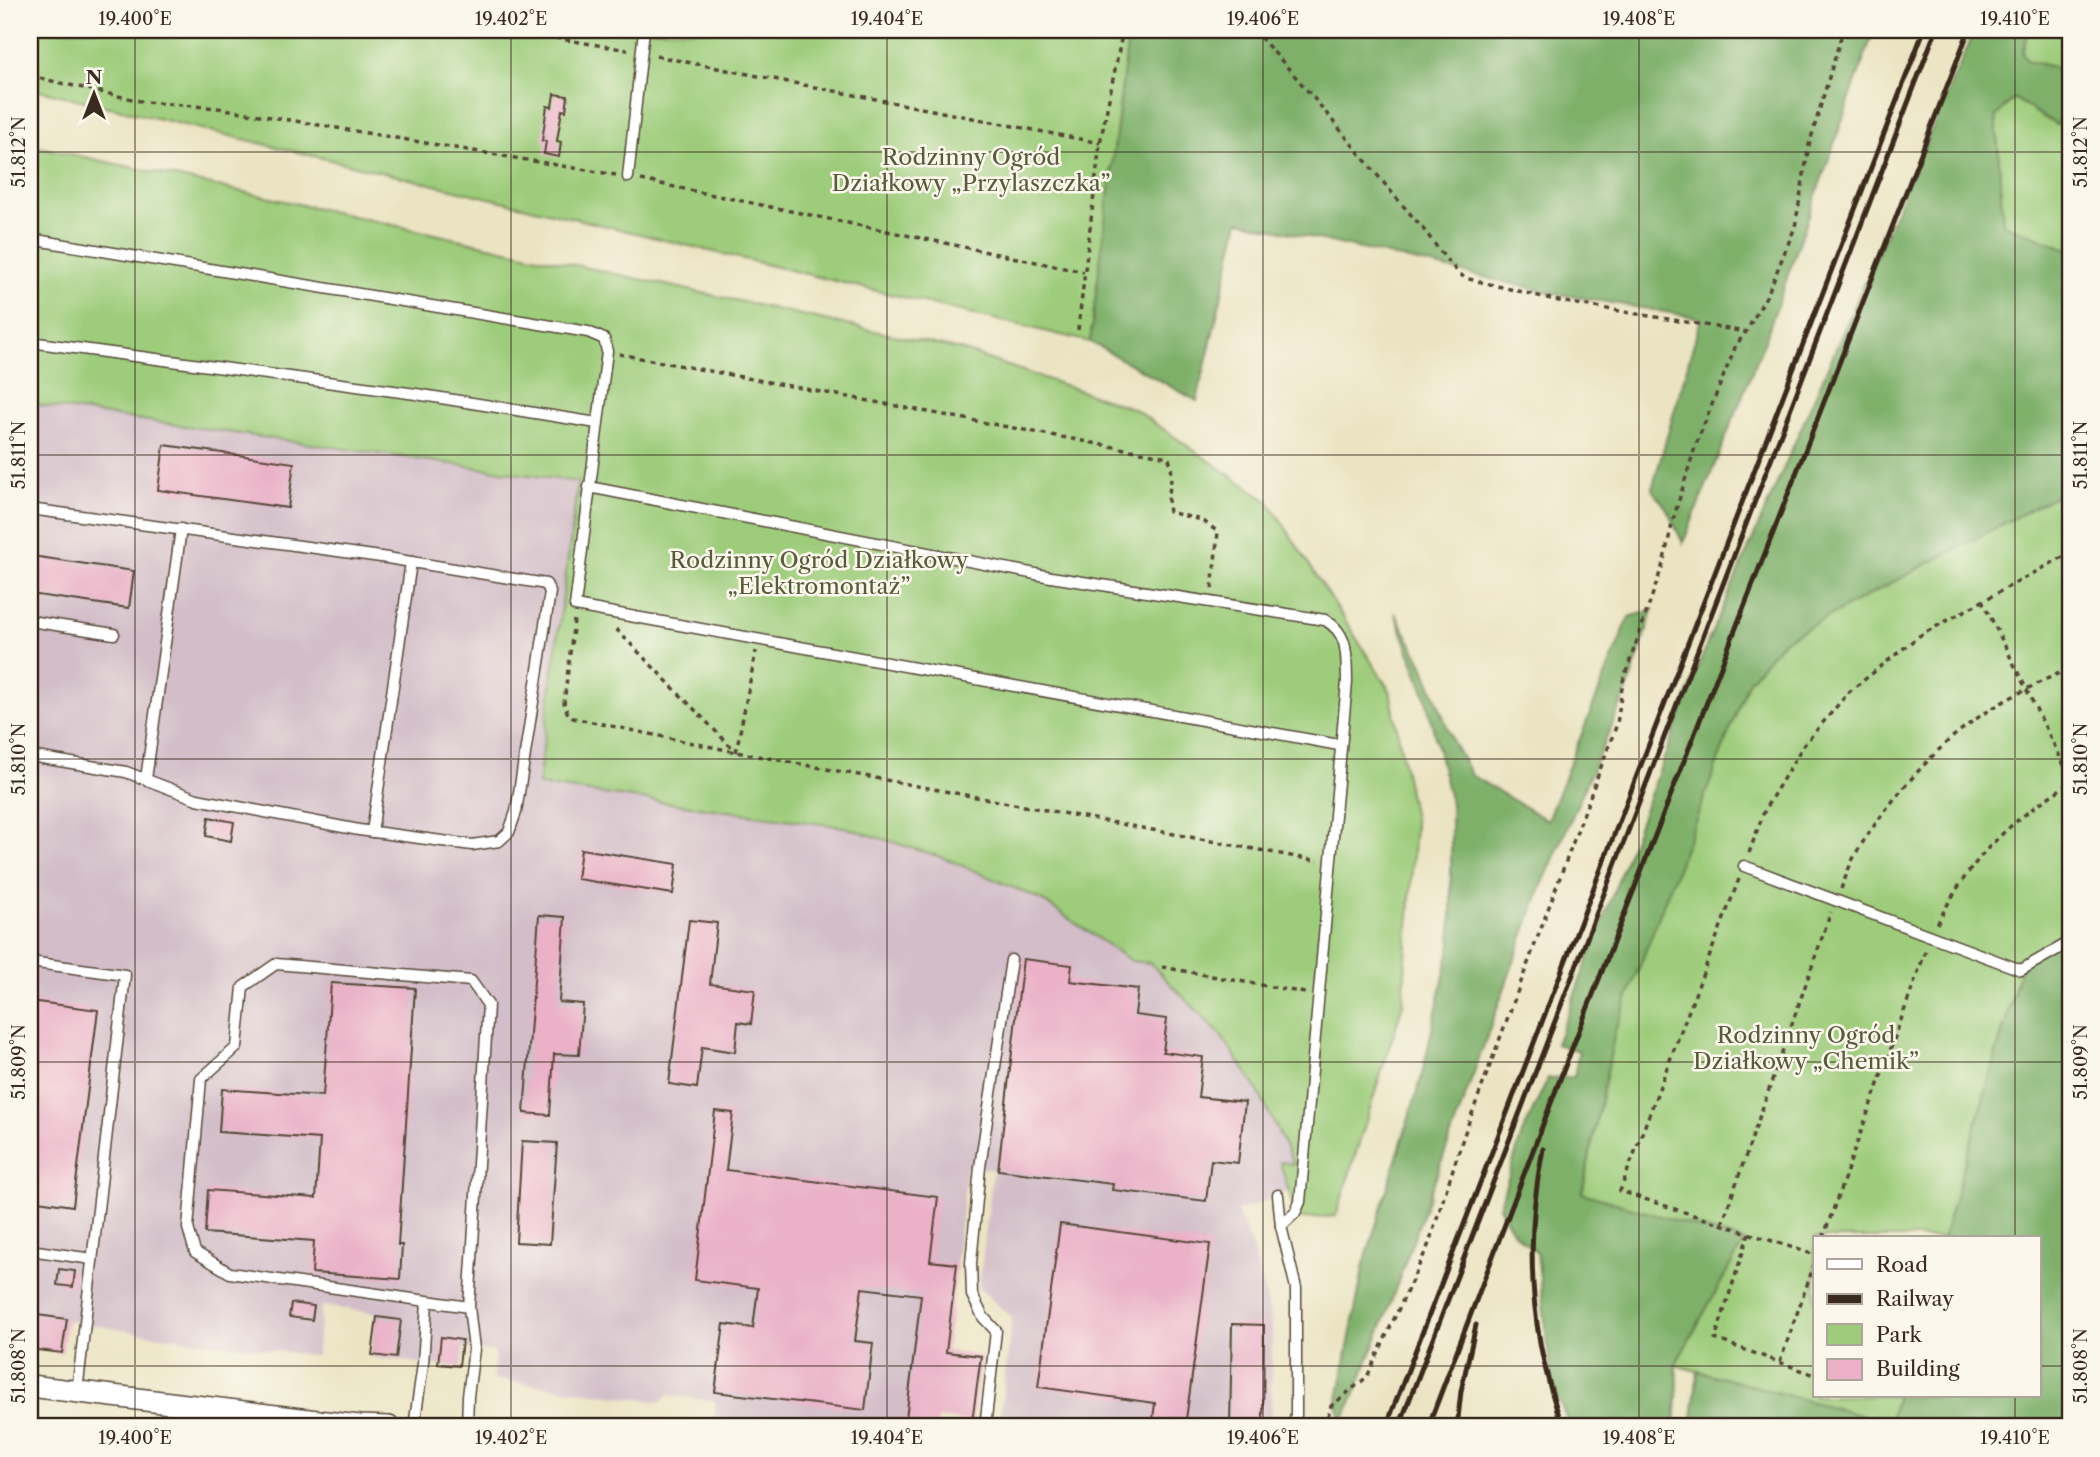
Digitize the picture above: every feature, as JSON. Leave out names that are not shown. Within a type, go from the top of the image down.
[{"type":"street","points":[[30,1386],[389,1427]]},
{"type":"lane","points":[[628,177],[644,30]]},
{"type":"lane","points":[[30,239],[588,332],[604,339],[607,351],[575,606],[1339,745]]},
{"type":"lane","points":[[30,342],[416,394],[597,423]]},
{"type":"lane","points":[[589,487],[1051,577],[1325,620],[1341,634],[1346,642],[1347,682],[1339,745],[1300,1202],[1295,1213],[1281,1226]]},
{"type":"lane","points":[[30,509],[411,562],[546,584],[550,592],[516,813],[509,832],[499,841],[472,845],[372,832],[197,799],[126,772],[30,756]]},
{"type":"lane","points":[[146,779],[181,529]]},
{"type":"lane","points":[[372,832],[411,562]]},
{"type":"lane","points":[[30,621],[114,634]]},
{"type":"lane","points":[[1744,866],[2021,970],[2070,942]]},
{"type":"lane","points":[[985,1427],[996,1331],[983,1317],[972,1295],[971,1263],[980,1167],[1011,960]]},
{"type":"lane","points":[[30,961],[125,975],[77,1392]]},
{"type":"lane","points":[[467,1427],[474,1349],[469,1307],[488,1004],[471,981],[276,964],[243,987],[237,1047],[201,1079],[188,1228],[195,1252],[230,1273],[469,1307]]},
{"type":"lane","points":[[1278,1195],[1281,1226],[1296,1289],[1296,1415],[1293,1427]]},
{"type":"lane","points":[[30,1250],[92,1259]]},
{"type":"lane","points":[[414,1427],[423,1364],[427,1302]]},
{"type":"path","points":[[506,30],[642,52],[665,59],[1100,143]]},
{"type":"path","points":[[1078,330],[1100,143],[1123,30]]},
{"type":"path","points":[[1253,30],[1280,58],[1368,167],[1437,245],[1456,271],[1465,278],[1559,301],[1746,332]]},
{"type":"path","points":[[1325,1427],[1331,1406],[1367,1377],[1428,1246],[1464,1135],[1617,724],[1622,681],[1663,564],[1695,447],[1736,345],[1768,293],[1795,227],[1809,145],[1843,30]]},
{"type":"path","points":[[30,76],[145,102],[218,108],[628,177],[1084,272]]},
{"type":"path","points":[[607,351],[1168,457],[1172,464],[1167,505],[1170,512],[1202,520],[1218,531],[1210,603]]},
{"type":"path","points":[[1813,1254],[1620,1191],[1765,809],[1803,746],[1849,692],[1919,636],[2070,553]]},
{"type":"path","points":[[1982,600],[2070,777]]},
{"type":"path","points":[[575,606],[564,703],[573,718],[736,752],[1330,863]]},
{"type":"path","points":[[597,610],[736,752]]},
{"type":"path","points":[[736,752],[759,639]]},
{"type":"path","points":[[1824,1236],[1931,936],[1954,891],[1984,850],[2029,809],[2070,783]]},
{"type":"path","points":[[1162,967],[1318,995]]},
{"type":"path","points":[[1749,1233],[1715,1339],[1813,1374]]},
{"type":"path","points":[[1780,1362],[1813,1268]]},
{"type":"shaded area","points":[[30,404],[578,482],[538,785],[844,827],[944,858],[1040,899],[1131,961],[1150,963],[1220,1034],[1257,1089],[1295,1165],[1280,1163],[1290,1191],[1237,1211],[1260,1272],[1272,1323],[1271,1427],[999,1427],[1012,1318],[979,1288],[993,1170],[967,1165],[946,1351],[980,1356],[972,1422],[938,1418],[937,1427],[786,1427],[714,1418],[716,1402],[669,1395],[661,1402],[493,1379],[495,1352],[464,1348],[461,1368],[370,1357],[375,1313],[322,1306],[316,1356],[146,1334],[30,1314]]},
{"type":"green space","name":"Rodzinny Ogród Działkowy „Przylaszczka”","points":[[30,30],[1129,30],[1090,342],[30,88]]},
{"type":"green space","points":[[1129,30],[1874,30],[1765,340],[1683,543],[1667,509],[1652,489],[1701,318],[1553,293],[1239,221],[1197,401],[1090,342]]},
{"type":"green space","points":[[1975,30],[2028,30],[2022,53],[2027,61],[2053,67],[2070,90],[2070,99],[2057,125],[2014,98],[1996,116],[2003,224],[2070,250],[2070,488],[1784,640],[1749,680],[1615,1031],[1582,1193],[1744,1241],[1675,1365],[1678,1380],[1675,1427],[1570,1427],[1552,1382],[1537,1253],[1515,1234],[1499,1207],[1522,1134],[1548,1078],[1574,1077],[1579,1051],[1556,1044],[1709,639]]},
{"type":"green space","points":[[2028,30],[2070,30],[2070,90],[2053,67],[2027,61],[2022,53]]},
{"type":"green space","points":[[2013,98],[2056,125],[2070,99],[2070,250],[2003,224],[1996,116]]},
{"type":"green space","name":"Rodzinny Ogród Działkowy „Elektromontaż”","points":[[30,145],[961,350],[1134,409],[1269,502],[1390,691],[1415,824],[1403,1004],[1336,1216],[1297,1219],[1280,1162],[1294,1164],[1257,1089],[1220,1034],[1150,963],[1131,961],[1040,899],[944,858],[844,827],[538,785],[578,482],[30,404]]},
{"type":"green space","name":"Rodzinny Ogród Działkowy „Chemik”","points":[[2070,488],[2070,928],[2024,957],[1944,1236],[1813,1236],[1813,1398],[1896,1398],[1889,1423],[1675,1365],[1744,1241],[1582,1194],[1615,1031],[1749,680],[1784,640]]},
{"type":"green space","points":[[1653,610],[1628,688],[1540,890],[1381,1329],[1343,1422],[1337,1405],[1364,1264],[1421,1079],[1451,944],[1451,804],[1425,695],[1395,613],[1423,665],[1454,744],[1471,775],[1547,820],[1629,617]]},
{"type":"green space","points":[[2070,928],[2070,1427],[1691,1427],[1698,1371],[1889,1423],[1896,1398],[2040,1398],[2040,1236],[1944,1236],[2024,957]]},
{"type":"building","points":[[554,94],[568,96],[566,111],[562,110],[557,141],[561,142],[559,157],[544,154],[546,141],[542,141],[547,106],[552,107]]},
{"type":"building","points":[[164,445],[294,463],[288,508],[158,490]]},
{"type":"building","points":[[32,556],[134,571],[129,608],[30,594]]},
{"type":"building","points":[[209,817],[234,822],[231,841],[206,836]]},
{"type":"building","points":[[581,849],[677,864],[673,894],[577,879]]},
{"type":"building","points":[[539,915],[565,917],[559,1002],[583,1004],[579,1055],[554,1054],[550,1115],[524,1113]]},
{"type":"building","points":[[689,920],[717,923],[710,984],[755,990],[751,1024],[738,1022],[735,1052],[702,1047],[697,1088],[669,1084]]},
{"type":"building","points":[[1023,959],[1072,965],[1070,981],[1138,989],[1135,1015],[1167,1019],[1163,1052],[1203,1057],[1198,1097],[1245,1102],[1238,1163],[1211,1160],[1206,1201],[1112,1190],[1113,1184],[998,1170]]},
{"type":"building","points":[[331,983],[415,988],[398,1245],[402,1245],[400,1279],[312,1273],[314,1241],[205,1233],[208,1190],[316,1198],[320,1139],[219,1132],[222,1089],[323,1096]]},
{"type":"building","points":[[30,1001],[98,1010],[73,1206],[30,1200]]},
{"type":"building","points":[[715,1111],[733,1113],[726,1170],[938,1197],[930,1261],[957,1264],[946,1352],[981,1356],[972,1422],[938,1418],[937,1427],[905,1427],[921,1295],[862,1288],[855,1341],[873,1343],[865,1410],[715,1392],[724,1324],[753,1328],[758,1288],[695,1280]]},
{"type":"building","points":[[522,1141],[557,1143],[550,1244],[516,1242]]},
{"type":"building","points":[[1060,1224],[1210,1244],[1185,1427],[1152,1427],[1155,1403],[1038,1387]]},
{"type":"building","points":[[59,1269],[75,1271],[73,1287],[57,1285]]},
{"type":"building","points":[[291,1303],[314,1306],[312,1320],[289,1317]]},
{"type":"building","points":[[30,1314],[67,1319],[62,1353],[30,1349]]},
{"type":"building","points":[[377,1317],[401,1320],[396,1358],[372,1355]]},
{"type":"building","points":[[1232,1324],[1264,1325],[1263,1427],[1230,1427]]},
{"type":"building","points":[[441,1337],[462,1340],[459,1366],[438,1364]]},
{"type":"railway","points":[[1386,1427],[1924,30]]},
{"type":"railway","points":[[1399,1427],[1936,30]]},
{"type":"railway","points":[[1428,1427],[1562,1074],[1969,30]]},
{"type":"railway","points":[[1543,1149],[1533,1219],[1534,1290],[1543,1359],[1563,1427]]},
{"type":"railway","points":[[1457,1427],[1461,1391],[1476,1325]]}]
